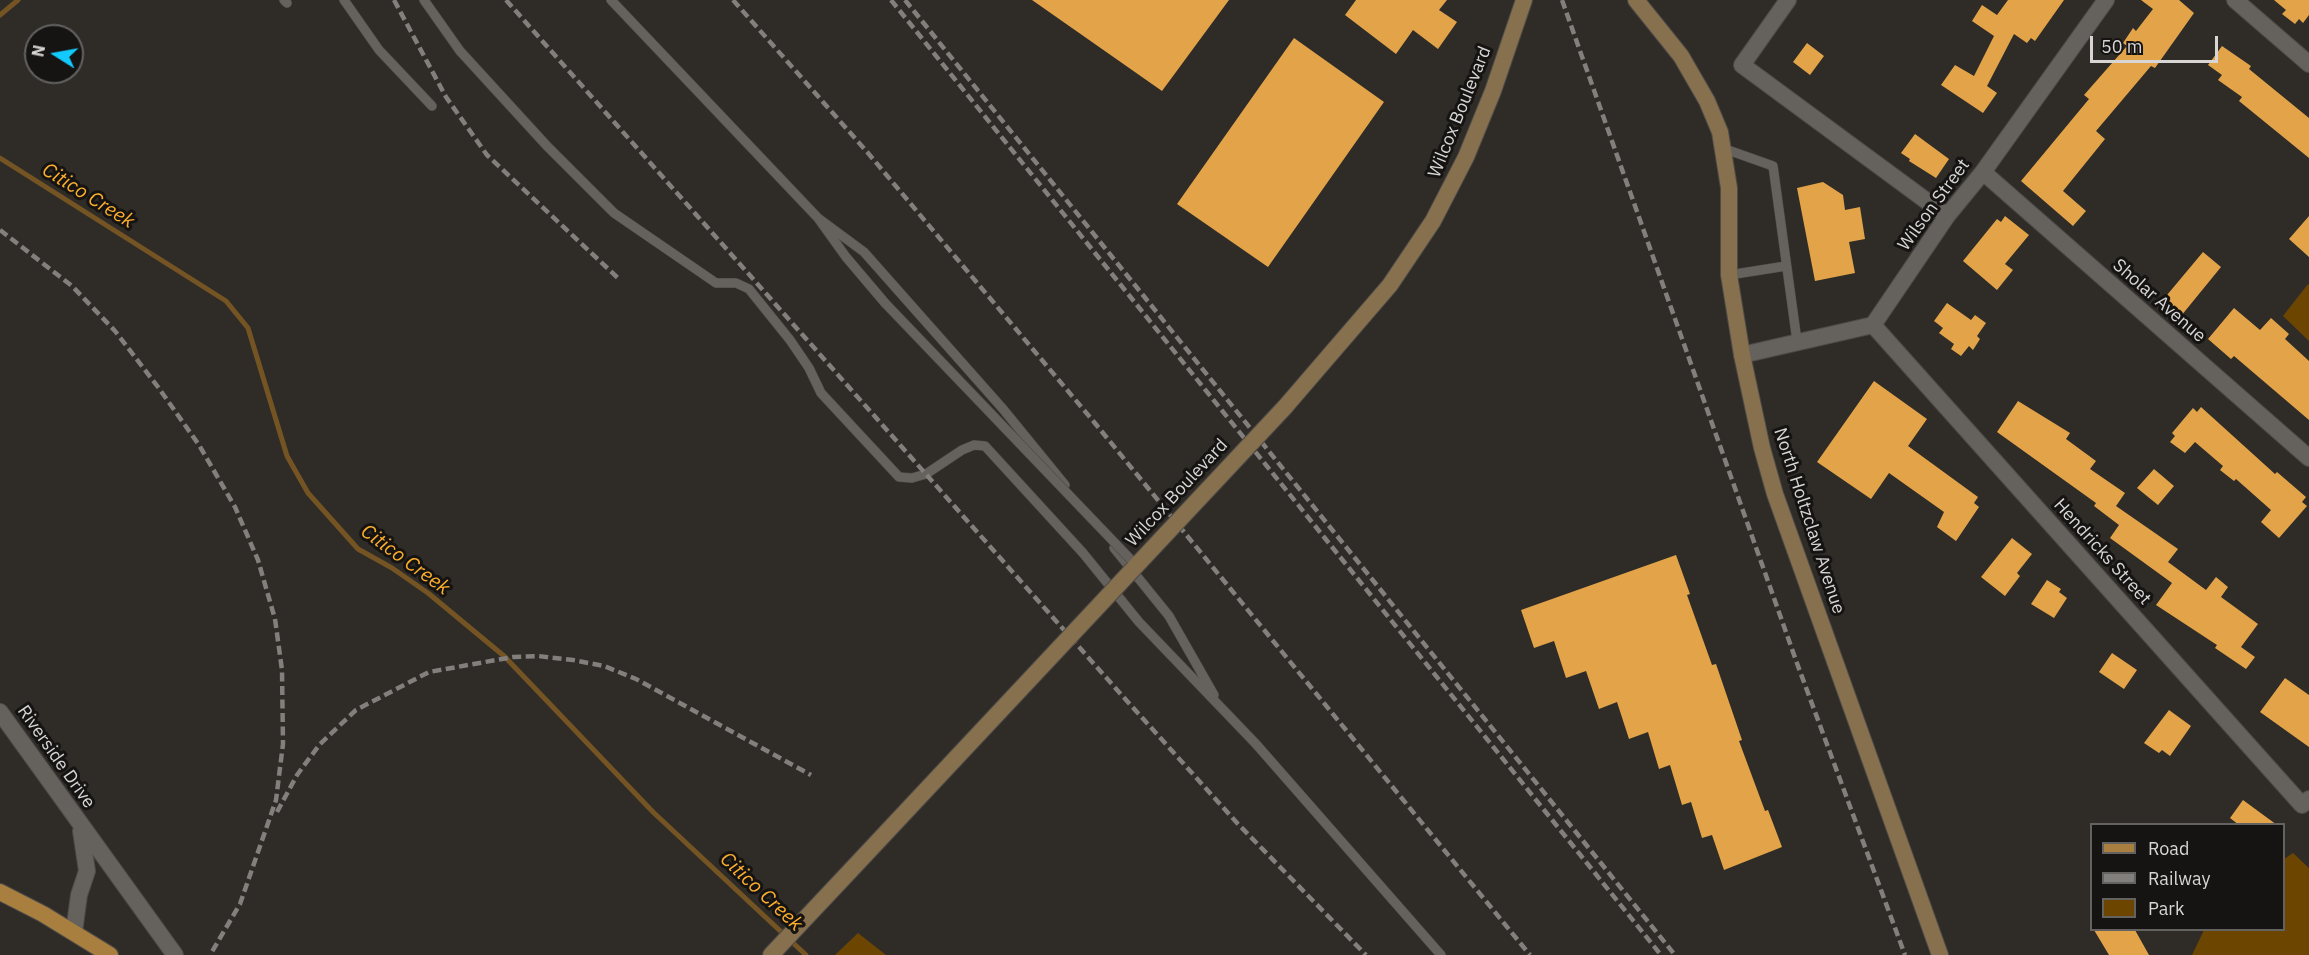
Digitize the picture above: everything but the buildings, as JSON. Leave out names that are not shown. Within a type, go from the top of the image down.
[{"type":"main road","name":"Wilcox Boulevard","points":[[771,955],[1285,407],[1390,285],[1433,221],[1466,157],[1524,0]]},
{"type":"main road","name":"North Holtzclaw Avenue","points":[[1636,0],[1666,35],[1695,78],[1714,116],[1725,149],[1729,188],[1729,275],[1742,354],[1775,494],[1940,955]]},
{"type":"main road","points":[[0,892],[74,932],[107,953]]},
{"type":"street","points":[[1788,0],[1742,64],[1947,216]]},
{"type":"street","name":"Wilson Street","points":[[1873,325],[1947,216],[1983,172],[2106,0]]},
{"type":"street","points":[[2235,0],[2309,64]]},
{"type":"street","name":"Sholar Avenue","points":[[1983,172],[2309,458]]},
{"type":"street","points":[[1742,354],[1873,325]]},
{"type":"street","name":"Hendricks Street","points":[[1873,325],[2305,802]]},
{"type":"street","name":"Riverside Drive","points":[[0,712],[80,824],[87,871],[79,895],[74,932]]},
{"type":"street","points":[[80,824],[175,955]]},
{"type":"lane","points":[[344,0],[379,50],[432,106]]},
{"type":"lane","points":[[424,0],[460,51],[547,146],[614,213],[716,283],[736,283],[749,289],[790,340],[809,368],[821,393],[888,468],[899,477],[912,478],[926,474],[962,450],[974,445],[985,446],[1083,553],[1139,622],[1256,744],[1442,955]]},
{"type":"lane","points":[[611,0],[818,218],[846,257],[885,303],[1136,565]]},
{"type":"lane","points":[[1725,149],[1773,166],[1797,341]]},
{"type":"lane","points":[[818,218],[864,252],[1004,409],[1169,616],[1223,710]]},
{"type":"lane","points":[[1729,275],[1786,266]]},
{"type":"green space","points":[[2309,285],[2309,341],[2283,316]]},
{"type":"green space","points":[[2293,853],[2309,868],[2309,955],[2192,955],[2204,931],[2285,931],[2285,858]]},
{"type":"green space","points":[[858,933],[886,955],[835,955]]},
{"type":"waterway","points":[[0,15],[18,0]]},
{"type":"waterway","name":"Citico Creek","points":[[0,158],[226,301],[248,328],[287,456],[308,493],[358,549],[392,568],[428,593],[504,656],[653,812],[806,955]]},
{"type":"railway","points":[[394,0],[446,97],[487,155],[619,279]]},
{"type":"railway","points":[[506,0],[1118,691],[1238,824],[1366,955]]},
{"type":"railway","points":[[733,0],[868,153],[1094,422],[1530,955]]},
{"type":"railway","points":[[891,0],[1661,955]]},
{"type":"railway","points":[[905,0],[1675,955]]},
{"type":"railway","points":[[1562,0],[1798,666],[1905,955]]},
{"type":"railway","points":[[0,230],[72,286],[115,331],[199,445],[235,507],[258,560],[275,619],[282,670],[283,744],[276,800],[240,904],[210,955]]},
{"type":"railway","points":[[277,812],[297,775],[320,744],[356,710],[429,672],[513,657],[538,656],[604,666],[636,679],[811,775]]}]
